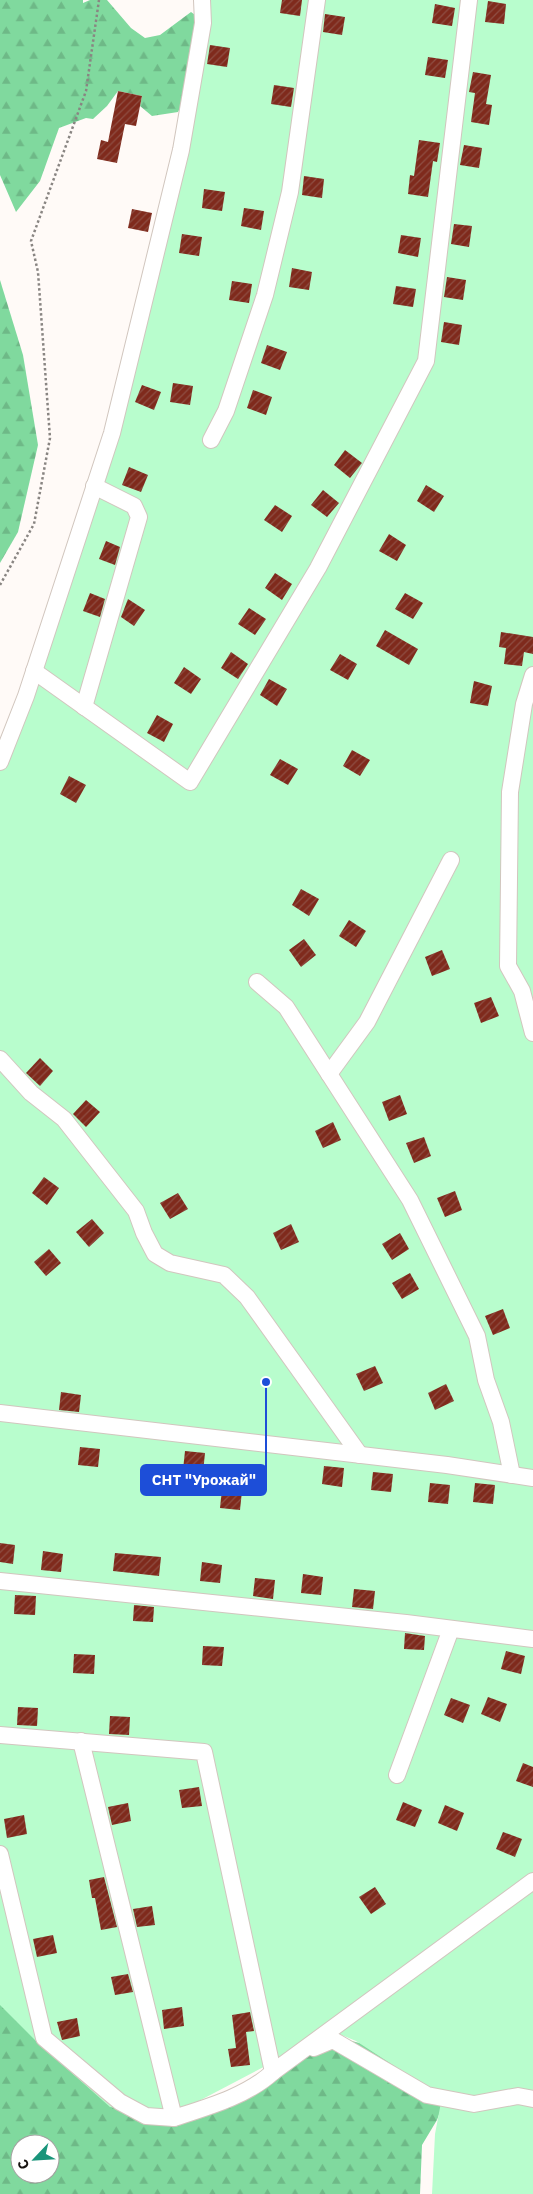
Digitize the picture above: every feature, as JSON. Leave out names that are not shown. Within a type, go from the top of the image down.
[{"type":"lane","points":[[0,762],[34,672],[112,432],[181,150],[203,23],[202,0]]},
{"type":"lane","points":[[211,440],[226,411],[265,296],[290,192],[318,0]]},
{"type":"lane","points":[[34,672],[190,782],[318,568],[426,361],[469,0]]},
{"type":"lane","points":[[84,707],[139,517],[134,506],[94,486]]},
{"type":"lane","points":[[533,675],[524,704],[510,792],[508,966],[522,991],[533,1034]]},
{"type":"lane","points":[[329,1074],[367,1022],[451,860]]},
{"type":"lane","points":[[257,982],[286,1007],[410,1200],[477,1336],[486,1380],[501,1422],[512,1475]]},
{"type":"lane","points":[[0,1059],[31,1093],[64,1119],[136,1211],[144,1233],[155,1254],[170,1263],[224,1274],[247,1297],[360,1455]]},
{"type":"lane","points":[[0,1413],[360,1455],[533,1478]]},
{"type":"lane","points":[[0,1581],[533,1639]]},
{"type":"lane","points":[[397,1775],[451,1629]]},
{"type":"lane","points":[[0,1735],[204,1752],[273,2072]]},
{"type":"lane","points":[[82,1741],[174,2118]]},
{"type":"lane","points":[[0,1854],[44,2038],[120,2102],[146,2116],[174,2118],[215,2104],[259,2084],[533,1881]]},
{"type":"lane","points":[[273,2072],[309,2050],[333,2040],[427,2095],[474,2104],[518,2096],[533,2099]]},
{"type":"path","points":[[0,585],[34,524],[50,438],[38,272],[31,241],[86,91],[99,0]]},
{"type":"green space","points":[[0,0],[83,0],[83,3],[90,0],[107,0],[131,28],[145,38],[160,35],[191,12],[198,17],[185,98],[178,112],[152,116],[140,106],[142,96],[118,91],[107,106],[93,119],[86,118],[59,128],[40,181],[16,212],[0,175]]},
{"type":"green space","points":[[198,0],[533,0],[533,2194],[432,2194],[435,2134],[442,2097],[356,2041],[332,2031],[174,2114],[110,2107],[37,2042],[0,2005],[0,759],[102,463],[199,50]]},
{"type":"green space","points":[[0,280],[23,355],[38,445],[18,532],[0,563]]},
{"type":"green space","points":[[521,1899],[437,2120],[422,2145],[420,2194],[0,2194],[0,1972],[148,2111],[208,2101],[340,2038],[426,2060]]},
{"type":"building","points":[[282,0],[302,0],[300,16],[280,13]]},
{"type":"building","points":[[488,1],[506,4],[504,24],[485,22]]},
{"type":"building","points":[[435,4],[455,8],[452,26],[432,23]]},
{"type":"building","points":[[325,14],[345,17],[342,35],[323,32]]},
{"type":"building","points":[[210,45],[230,48],[227,67],[207,64]]},
{"type":"building","points":[[428,57],[448,60],[445,78],[425,75]]},
{"type":"building","points":[[473,72],[491,75],[486,104],[492,105],[489,125],[471,122],[475,93],[469,92]]},
{"type":"building","points":[[274,85],[294,88],[291,107],[271,104]]},
{"type":"building","points":[[118,91],[142,96],[136,126],[125,124],[117,163],[97,159],[101,140],[108,142]]},
{"type":"building","points":[[419,140],[440,143],[437,162],[433,161],[428,197],[408,194],[410,175],[414,176]]},
{"type":"building","points":[[464,145],[482,148],[479,168],[460,165]]},
{"type":"building","points":[[304,176],[324,179],[322,198],[302,195]]},
{"type":"building","points":[[204,189],[225,192],[222,211],[202,208]]},
{"type":"building","points":[[244,208],[264,211],[261,230],[241,226]]},
{"type":"building","points":[[132,209],[152,213],[148,232],[128,228]]},
{"type":"building","points":[[454,224],[472,226],[469,247],[451,244]]},
{"type":"building","points":[[182,234],[202,237],[199,256],[179,253]]},
{"type":"building","points":[[401,235],[421,238],[418,257],[398,253]]},
{"type":"building","points":[[292,268],[312,272],[309,290],[289,287]]},
{"type":"building","points":[[447,277],[466,280],[463,300],[444,297]]},
{"type":"building","points":[[232,281],[252,284],[249,303],[229,300]]},
{"type":"building","points":[[396,286],[416,289],[413,307],[393,304]]},
{"type":"building","points":[[444,322],[462,325],[459,345],[441,342]]},
{"type":"building","points":[[267,345],[287,352],[280,370],[261,363]]},
{"type":"building","points":[[173,383],[193,386],[190,405],[170,402]]},
{"type":"building","points":[[142,385],[161,392],[154,410],[135,402]]},
{"type":"building","points":[[253,390],[272,397],[266,415],[247,408]]},
{"type":"building","points":[[345,450],[362,463],[350,478],[334,465]]},
{"type":"building","points":[[129,467],[148,475],[141,492],[122,485]]},
{"type":"building","points":[[426,485],[444,496],[434,512],[417,501]]},
{"type":"building","points":[[323,490],[339,503],[327,517],[311,505]]},
{"type":"building","points":[[275,505],[292,516],[282,532],[264,520]]},
{"type":"building","points":[[389,534],[406,545],[397,561],[379,551]]},
{"type":"building","points":[[106,541],[120,547],[115,565],[99,559]]},
{"type":"building","points":[[275,573],[292,584],[282,600],[265,588]]},
{"type":"building","points":[[90,593],[105,599],[100,617],[83,611]]},
{"type":"building","points":[[405,593],[423,603],[413,619],[395,609]]},
{"type":"building","points":[[128,599],[145,610],[134,626],[121,617]]},
{"type":"building","points":[[249,608],[266,619],[255,635],[238,624]]},
{"type":"building","points":[[385,630],[418,649],[409,665],[376,646]]},
{"type":"building","points":[[501,632],[533,637],[533,654],[524,652],[522,666],[504,664],[506,648],[499,647]]},
{"type":"building","points":[[231,652],[248,664],[238,679],[221,668]]},
{"type":"building","points":[[340,654],[357,664],[348,680],[330,670]]},
{"type":"building","points":[[184,667],[201,679],[191,694],[174,683]]},
{"type":"building","points":[[269,679],[287,689],[277,706],[260,695]]},
{"type":"building","points":[[474,681],[492,686],[488,706],[470,703]]},
{"type":"building","points":[[157,715],[173,724],[164,742],[147,733]]},
{"type":"building","points":[[352,750],[370,760],[360,776],[343,766]]},
{"type":"building","points":[[280,759],[298,769],[288,785],[270,775]]},
{"type":"building","points":[[69,776],[86,785],[76,803],[60,794]]},
{"type":"building","points":[[301,889],[319,899],[309,916],[292,905]]},
{"type":"building","points":[[349,920],[366,931],[356,947],[339,936]]},
{"type":"building","points":[[304,939],[316,955],[301,967],[289,950]]},
{"type":"building","points":[[442,950],[450,969],[432,976],[425,957]]},
{"type":"building","points":[[491,997],[499,1016],[481,1023],[474,1003]]},
{"type":"building","points":[[40,1058],[53,1071],[40,1086],[26,1073]]},
{"type":"building","points":[[400,1095],[407,1114],[389,1121],[382,1102]]},
{"type":"building","points":[[86,1100],[100,1112],[86,1127],[73,1114]]},
{"type":"building","points":[[333,1122],[341,1140],[323,1148],[315,1131]]},
{"type":"building","points":[[424,1137],[431,1156],[414,1163],[406,1143]]},
{"type":"building","points":[[44,1177],[59,1188],[47,1205],[32,1193]]},
{"type":"building","points":[[455,1191],[462,1210],[445,1217],[437,1198]]},
{"type":"building","points":[[178,1193],[188,1209],[170,1219],[160,1203]]},
{"type":"building","points":[[92,1219],[104,1233],[89,1247],[76,1232]]},
{"type":"building","points":[[291,1224],[299,1242],[281,1250],[273,1233]]},
{"type":"building","points":[[400,1233],[409,1249],[392,1260],[382,1244]]},
{"type":"building","points":[[49,1249],[61,1263],[46,1276],[34,1262]]},
{"type":"building","points":[[410,1273],[419,1289],[402,1299],[392,1283]]},
{"type":"building","points":[[503,1309],[510,1328],[493,1335],[485,1316]]},
{"type":"building","points":[[375,1366],[383,1383],[364,1391],[356,1374]]},
{"type":"building","points":[[446,1384],[454,1401],[435,1410],[428,1393]]},
{"type":"building","points":[[61,1392],[81,1395],[79,1412],[59,1410]]},
{"type":"building","points":[[80,1447],[100,1449],[98,1467],[78,1465]]},
{"type":"building","points":[[185,1451],[205,1453],[203,1472],[183,1470]]},
{"type":"building","points":[[324,1466],[344,1468],[342,1487],[322,1484]]},
{"type":"building","points":[[373,1472],[393,1474],[391,1492],[371,1490]]},
{"type":"building","points":[[430,1483],[450,1485],[448,1504],[428,1502]]},
{"type":"building","points":[[475,1483],[495,1485],[493,1504],[473,1502]]},
{"type":"building","points":[[222,1489],[242,1491],[240,1510],[220,1508]]},
{"type":"building","points":[[0,1543],[15,1545],[13,1564],[0,1562]]},
{"type":"building","points":[[43,1551],[63,1554],[61,1572],[41,1570]]},
{"type":"building","points":[[115,1553],[161,1557],[159,1576],[113,1571]]},
{"type":"building","points":[[202,1562],[222,1565],[220,1583],[200,1581]]},
{"type":"building","points":[[303,1574],[323,1577],[321,1595],[301,1593]]},
{"type":"building","points":[[255,1578],[275,1580],[273,1599],[253,1596]]},
{"type":"building","points":[[354,1589],[375,1591],[373,1609],[352,1607]]},
{"type":"building","points":[[15,1595],[36,1596],[35,1615],[14,1614]]},
{"type":"building","points":[[134,1605],[154,1607],[153,1622],[133,1621]]},
{"type":"building","points":[[405,1633],[425,1636],[424,1650],[404,1649]]},
{"type":"building","points":[[203,1646],[224,1647],[222,1666],[202,1665]]},
{"type":"building","points":[[506,1651],[525,1656],[521,1674],[501,1669]]},
{"type":"building","points":[[74,1654],[95,1655],[94,1674],[73,1673]]},
{"type":"building","points":[[488,1697],[507,1704],[500,1722],[481,1714]]},
{"type":"building","points":[[451,1698],[470,1705],[463,1723],[444,1715]]},
{"type":"building","points":[[18,1707],[38,1708],[37,1726],[17,1725]]},
{"type":"building","points":[[110,1716],[130,1717],[129,1735],[109,1734]]},
{"type":"building","points":[[523,1763],[533,1767],[533,1787],[516,1781]]},
{"type":"building","points":[[199,1787],[202,1806],[182,1808],[179,1790]]},
{"type":"building","points":[[403,1802],[422,1810],[415,1827],[396,1820]]},
{"type":"building","points":[[128,1803],[131,1821],[112,1825],[108,1807]]},
{"type":"building","points":[[445,1805],[464,1813],[457,1831],[438,1823]]},
{"type":"building","points":[[24,1815],[27,1834],[7,1838],[4,1819]]},
{"type":"building","points":[[503,1832],[522,1839],[515,1857],[496,1849]]},
{"type":"building","points":[[104,1877],[117,1927],[101,1930],[95,1898],[92,1898],[89,1880]]},
{"type":"building","points":[[375,1887],[386,1904],[371,1914],[359,1897]]},
{"type":"building","points":[[152,1906],[155,1925],[137,1927],[133,1909]]},
{"type":"building","points":[[53,1935],[57,1953],[37,1957],[33,1939]]},
{"type":"building","points":[[128,1974],[133,1992],[115,1995],[111,1977]]},
{"type":"building","points":[[182,2007],[184,2026],[164,2029],[162,2010]]},
{"type":"building","points":[[250,2012],[254,2031],[246,2032],[250,2065],[231,2067],[228,2049],[236,2048],[232,2015]]},
{"type":"building","points":[[77,2018],[80,2036],[62,2040],[57,2022]]},
{"type":"place","name":"СНТ \"Урожай\"","points":[[266,1382]]}]
